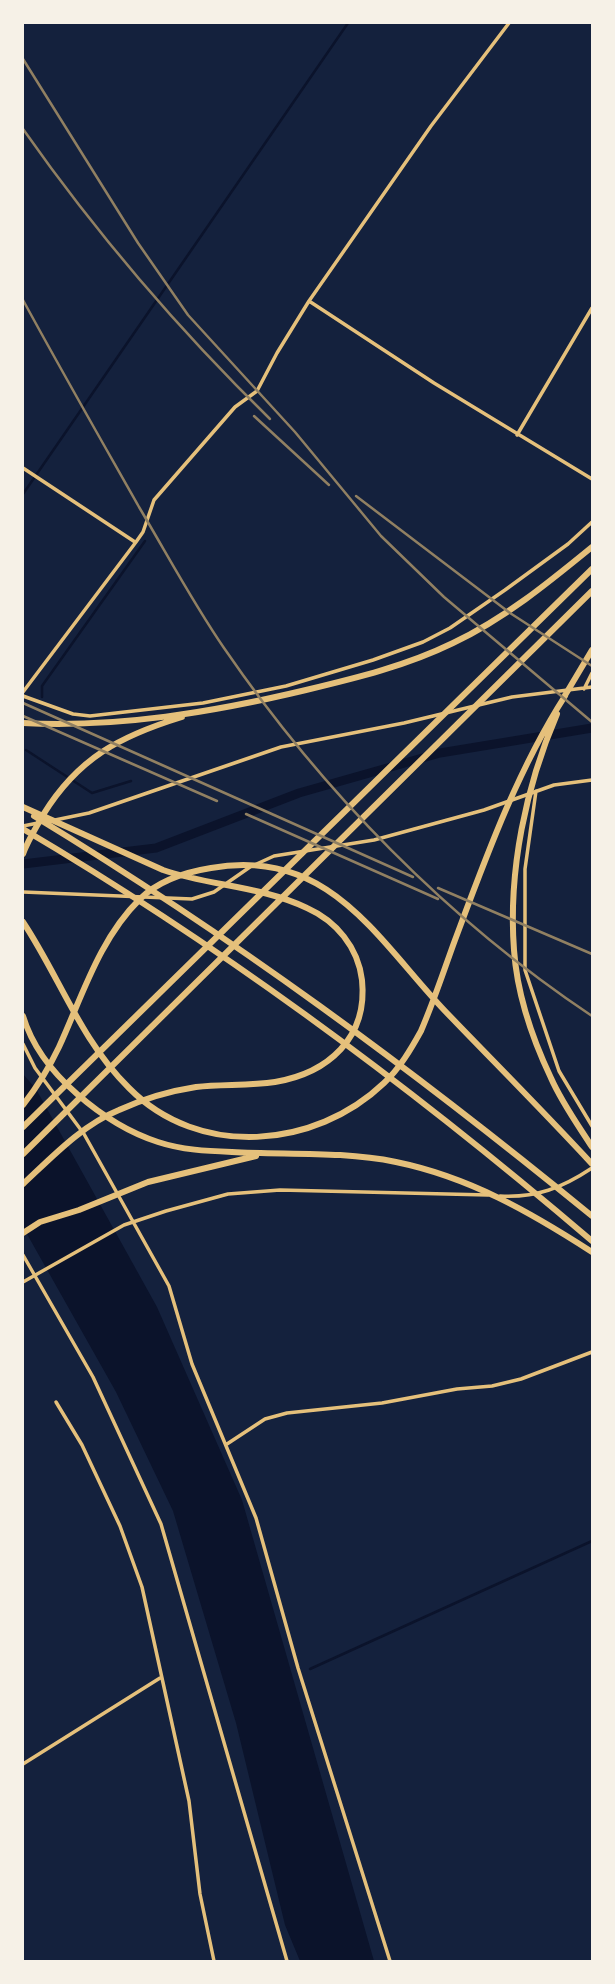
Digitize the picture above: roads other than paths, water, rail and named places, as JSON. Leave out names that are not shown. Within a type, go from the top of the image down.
[{"type":"highway","points":[[23,723],[76,724],[135,720],[200,711],[249,704],[374,674],[453,643],[532,596],[592,547]]},
{"type":"highway","points":[[23,1127],[592,569]]},
{"type":"highway","points":[[23,1154],[592,591]]},
{"type":"highway","points":[[23,922],[99,1053],[131,1091],[155,1108],[186,1125],[225,1136],[247,1138],[279,1136],[317,1126],[345,1113],[371,1094],[396,1070],[411,1050],[428,1016],[472,895],[526,765],[541,734],[592,650]]},
{"type":"highway","points":[[565,696],[540,758],[524,816],[516,886],[514,950],[524,1004],[539,1051],[566,1107],[592,1147]]},
{"type":"highway","points":[[23,854],[57,794],[79,769],[110,746],[141,730],[200,711]]},
{"type":"highway","points":[[23,808],[163,870],[184,877],[263,892],[294,902],[324,917],[338,929],[354,954],[362,980],[363,1000],[353,1036],[334,1057],[317,1068],[277,1081],[195,1087],[131,1105],[93,1124],[23,1184]]},
{"type":"highway","points":[[23,808],[200,920],[284,978],[423,1080],[592,1216]]},
{"type":"highway","points":[[23,828],[185,931],[296,1009],[449,1123],[592,1241]]},
{"type":"highway","points":[[23,1105],[51,1063],[103,950],[120,922],[141,898],[158,885],[181,875],[220,866],[253,863],[275,867],[318,884],[350,905],[592,1166]]},
{"type":"highway","points":[[23,1016],[38,1049],[63,1081],[116,1123],[160,1143],[185,1149],[331,1154],[369,1158],[442,1174],[512,1203],[592,1252]]},
{"type":"highway","points":[[23,1233],[40,1223],[148,1182],[214,1164],[272,1154]]},
{"type":"street","points":[[509,23],[431,126],[309,301],[276,353],[257,391],[235,407],[154,500],[143,532],[23,694],[73,714],[90,716],[203,703],[286,685],[373,660],[423,642],[450,628],[568,544],[592,522]]},
{"type":"street","points":[[309,301],[517,435],[592,479]]},
{"type":"street","points":[[517,435],[592,308]]},
{"type":"street","points":[[23,468],[136,542]]},
{"type":"street","points":[[584,688],[592,673]]},
{"type":"street","points":[[23,828],[89,813],[281,747],[404,723],[512,697],[592,687]]},
{"type":"street","points":[[23,892],[192,899],[214,892],[250,867],[274,856],[374,841],[484,810],[554,785],[592,779]]},
{"type":"street","points":[[536,791],[525,869],[525,970],[559,1072],[592,1126]]},
{"type":"street","points":[[23,1044],[35,1068],[84,1134],[169,1286],[192,1364],[256,1518],[298,1668],[390,1961]]},
{"type":"street","points":[[23,1282],[124,1225],[228,1194],[280,1190],[526,1198],[572,1182],[592,1166]]},
{"type":"street","points":[[23,1255],[93,1377],[161,1524],[287,1961]]},
{"type":"street","points":[[227,1444],[265,1419],[287,1413],[382,1403],[457,1389],[492,1386],[592,1352]]},
{"type":"street","points":[[56,1402],[82,1445],[120,1526],[142,1587],[189,1801],[200,1894],[214,1961]]},
{"type":"street","points":[[23,1764],[161,1678]]},
{"type":"water","points":[[23,1074],[36,1089],[157,1307],[242,1500],[374,1961],[300,1961],[285,1925],[236,1723],[173,1511],[116,1392],[23,1227]]},
{"type":"waterway","points":[[23,494],[348,23]]},
{"type":"waterway","points":[[42,697],[42,686],[145,541]]},
{"type":"waterway","points":[[23,864],[156,848],[299,793],[440,753],[592,728]]},
{"type":"waterway","points":[[26,750],[92,793],[131,781]]},
{"type":"waterway","points":[[310,1669],[592,1541]]},
{"type":"railway","points":[[23,59],[138,243],[188,315],[295,432],[381,536],[444,597],[592,722]]},
{"type":"railway","points":[[23,129],[80,206],[140,280],[203,351],[270,419]]},
{"type":"railway","points":[[23,300],[202,614],[262,701],[346,802],[438,895],[488,938],[592,1016]]},
{"type":"railway","points":[[254,416],[329,485]]},
{"type":"railway","points":[[356,496],[510,613],[592,666]]},
{"type":"railway","points":[[23,703],[413,877]]},
{"type":"railway","points":[[23,716],[217,801]]},
{"type":"railway","points":[[246,814],[438,899]]},
{"type":"railway","points":[[438,888],[592,954]]}]
